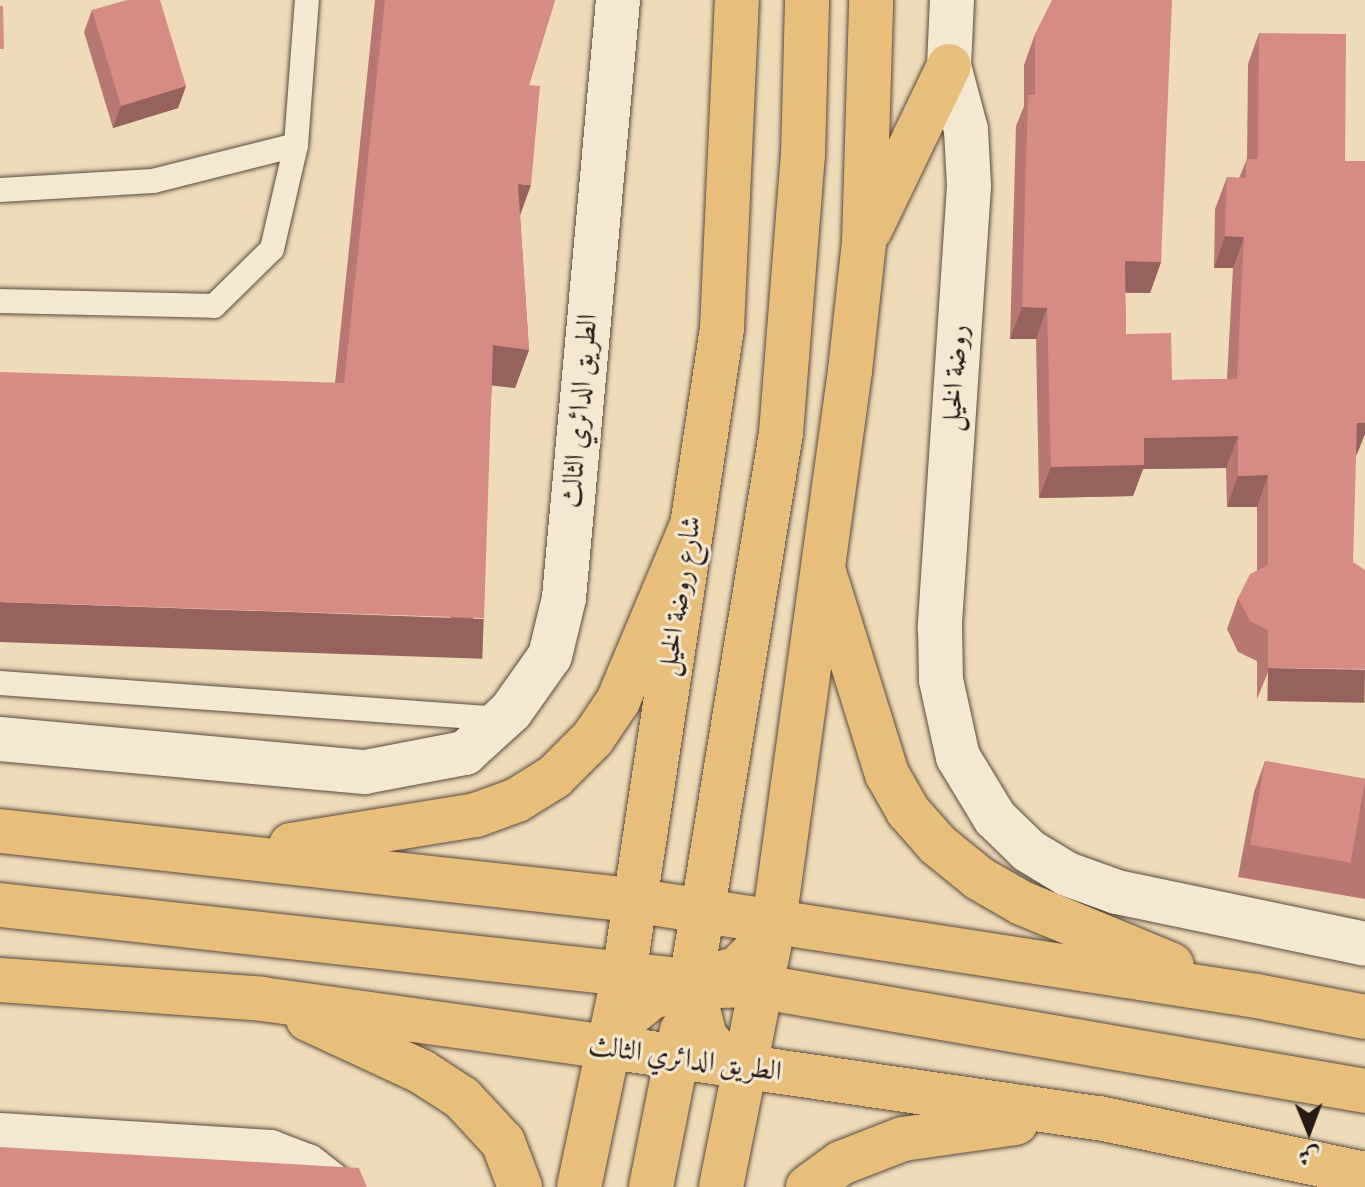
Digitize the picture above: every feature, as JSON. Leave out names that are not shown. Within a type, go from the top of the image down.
[{"type":"main road","name":"شارع روضة الخيل","points":[[579,1187],[624,974],[632,900],[722,328],[737,0]]},
{"type":"main road","points":[[651,1187],[703,911],[781,433],[803,156],[807,0]]},
{"type":"main road","points":[[721,1187],[774,922],[824,572],[864,243],[871,0]]},
{"type":"main road","points":[[864,243],[949,66]]},
{"type":"main road","points":[[232,853],[464,818],[517,800],[554,777],[593,738],[618,701],[692,525]]},
{"type":"main road","points":[[824,572],[887,774],[908,811],[938,845],[1022,903],[1084,932],[1257,996]]},
{"type":"main road","points":[[0,831],[232,853],[632,900],[1257,996],[1365,1017]]},
{"type":"main road","points":[[632,900],[661,912],[679,931],[689,984],[705,1037],[722,1056],[746,1068]]},
{"type":"main road","points":[[0,905],[624,974],[689,984],[761,987],[1365,1091]]},
{"type":"main road","points":[[610,1047],[639,1004],[737,969],[760,946],[774,922]]},
{"type":"main road","name":"الطريق الدائري الثالث","points":[[0,980],[262,999],[610,1047],[1099,1118],[1365,1174]]},
{"type":"main road","points":[[262,999],[443,1084],[494,1131],[520,1187]]},
{"type":"main road","points":[[808,1187],[841,1163],[903,1139],[981,1126],[1099,1118]]},
{"type":"street","name":"الطريق الدائري الثالث","points":[[0,739],[365,772],[465,753],[502,719],[550,656],[564,598],[618,0]]},
{"type":"street","name":"روضة الخيل","points":[[952,0],[949,66],[966,130],[969,186],[940,628],[941,680],[958,757],[995,818],[1029,851],[1067,874],[1117,892],[1365,944]]},
{"type":"street","points":[[0,1135],[270,1152],[307,1166],[334,1187]]},
{"type":"lane","points":[[0,301],[214,306],[272,249],[296,145],[307,0]]},
{"type":"lane","points":[[0,190],[153,181],[296,145]]},
{"type":"lane","points":[[0,683],[502,719]]},
{"type":"building","points":[[127,0],[160,0],[186,86],[121,106],[92,10]]},
{"type":"building","points":[[385,0],[555,0],[529,85],[540,86],[531,185],[518,184],[529,350],[493,345],[484,618],[0,602],[0,372],[344,383]]},
{"type":"building","points":[[1052,0],[1172,0],[1161,262],[1125,261],[1126,334],[1171,333],[1172,380],[1237,379],[1244,237],[1225,236],[1227,177],[1246,178],[1246,159],[1258,159],[1259,33],[1346,34],[1345,161],[1365,161],[1365,423],[1357,423],[1353,562],[1365,570],[1365,669],[1268,668],[1268,630],[1250,621],[1238,598],[1250,574],[1268,565],[1268,475],[1238,476],[1238,436],[1144,438],[1144,465],[1051,467],[1047,308],[1022,307],[1028,95],[1035,95],[1035,34]]},
{"type":"building","points":[[0,6],[3,6],[4,49],[0,49]]},
{"type":"building","points":[[1265,761],[1365,779],[1351,862],[1250,845]]},
{"type":"building","points":[[0,1147],[359,1168],[367,1187],[0,1187]]}]
